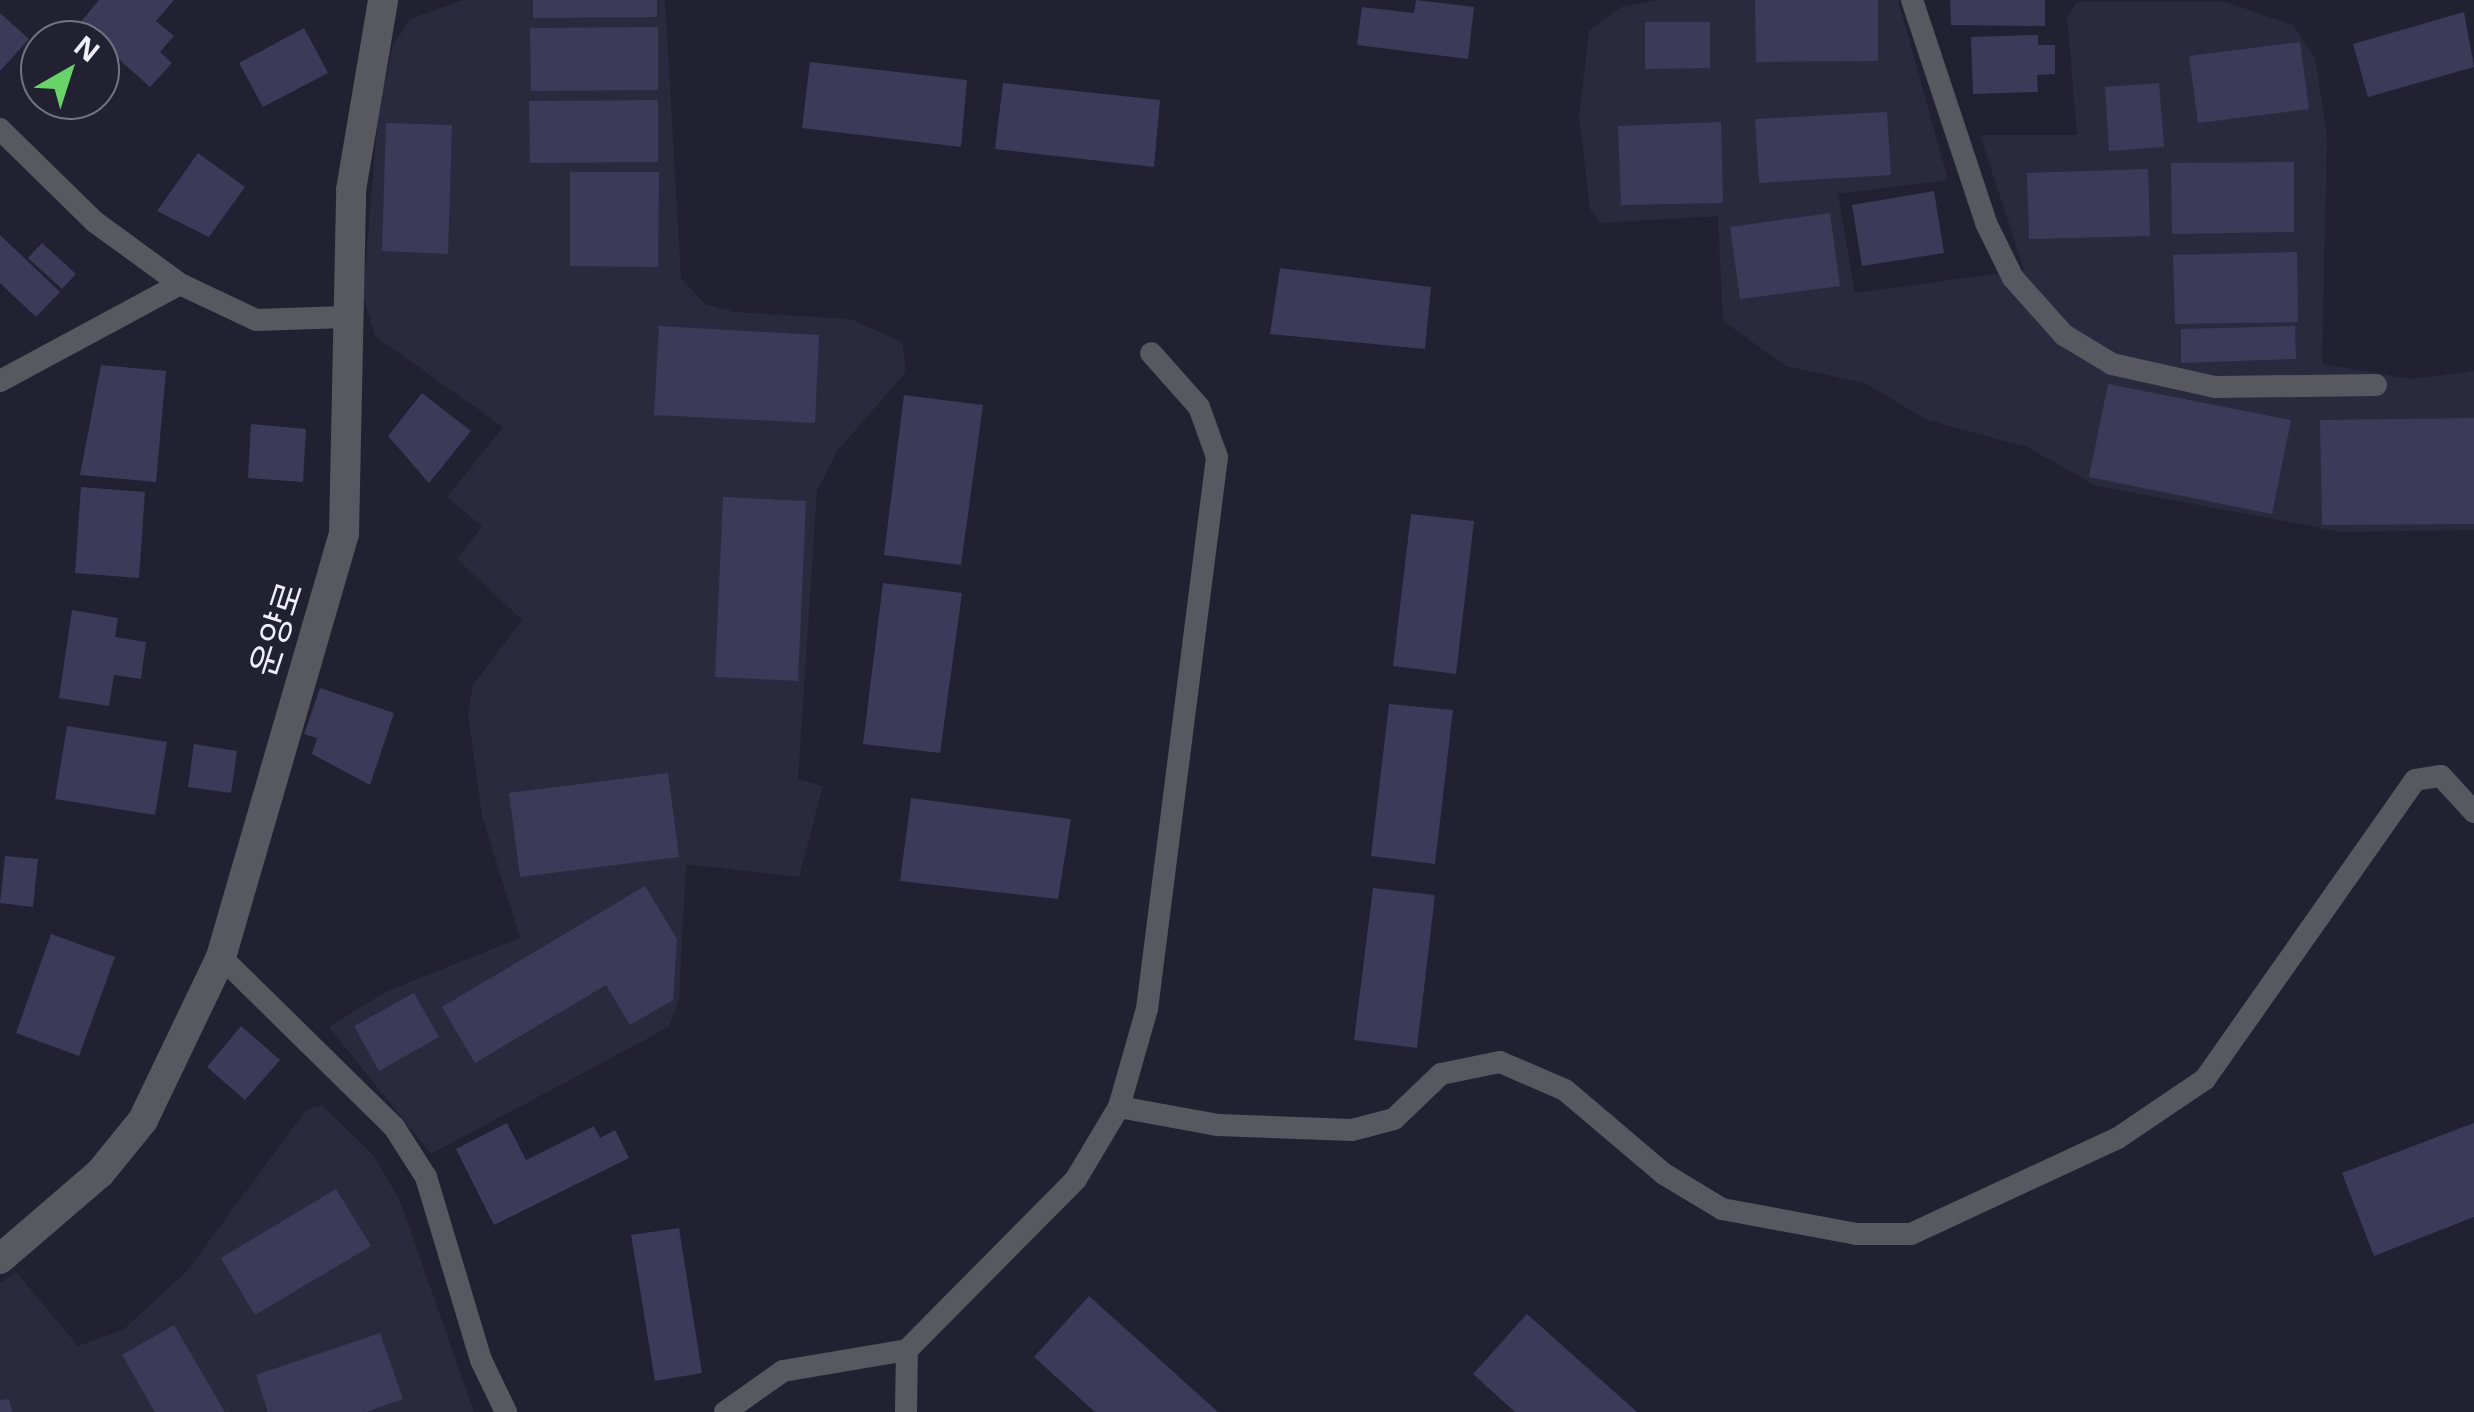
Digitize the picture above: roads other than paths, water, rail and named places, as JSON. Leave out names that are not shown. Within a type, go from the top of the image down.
[{"type":"street","name":"운양로","points":[[0,1258],[86,1186],[143,1120],[221,957],[344,534],[345,316],[360,102],[383,0]]},
{"type":"lane","points":[[1912,0],[1986,223],[2014,278],[2064,335],[2112,364],[2215,387],[2376,385]]},
{"type":"lane","points":[[0,129],[95,222],[180,284],[256,320],[345,316]]},
{"type":"lane","points":[[0,381],[180,284]]},
{"type":"lane","points":[[725,1412],[783,1371],[907,1350],[1076,1180],[1119,1107],[1147,1008],[1218,457],[1199,408],[1150,353]]},
{"type":"lane","points":[[1119,1107],[1218,1125],[1352,1130],[1394,1119],[1454,1068],[1500,1062],[1565,1090],[1664,1174],[1722,1209],[1857,1234],[1910,1234],[2118,1138],[2206,1079],[2415,780],[2441,776],[2474,812]]},
{"type":"lane","points":[[221,957],[394,1127],[448,1226],[481,1360],[506,1412]]},
{"type":"lane","points":[[906,1412],[907,1350]]}]
